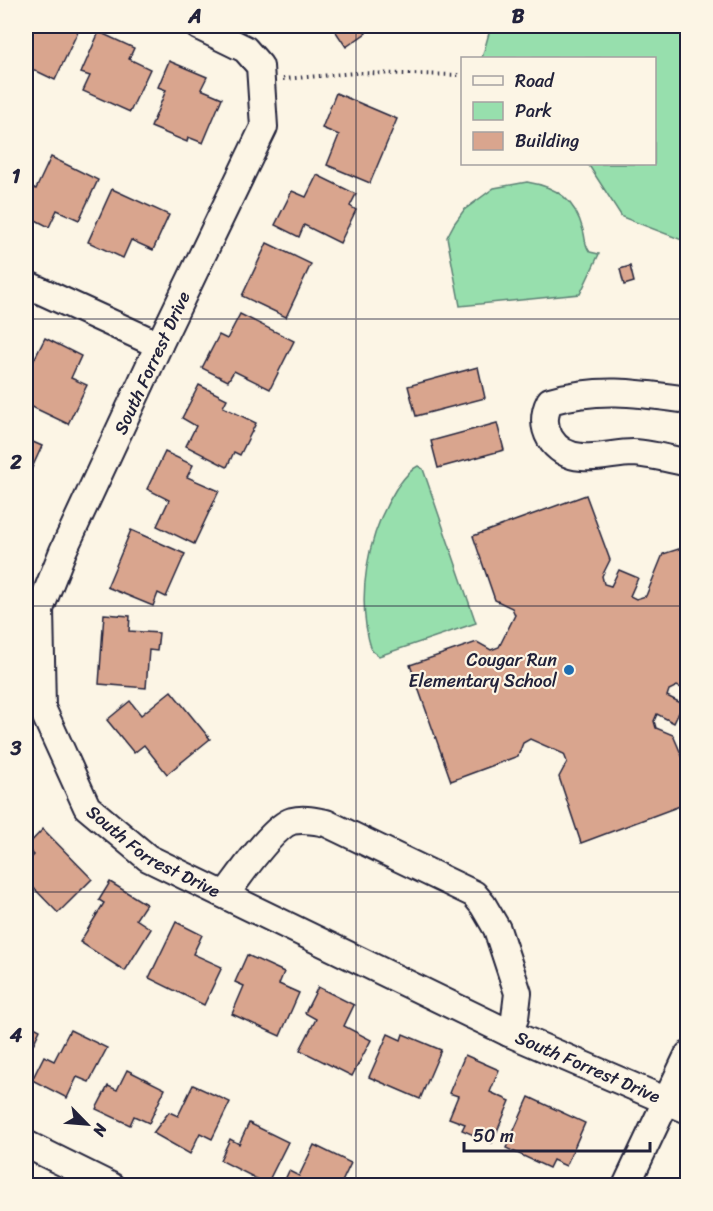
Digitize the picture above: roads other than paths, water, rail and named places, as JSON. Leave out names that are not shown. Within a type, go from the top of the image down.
[{"type":"street","name":"South Forrest Drive","points":[[198,26],[245,49],[260,66],[264,127],[63,551],[40,609],[42,708],[87,807],[148,858],[509,1033],[677,1105]]},
{"type":"street","points":[[26,284],[159,345]]},
{"type":"street","points":[[687,400],[617,390],[569,396],[550,401],[544,412],[542,426],[549,438],[560,447],[581,457],[633,453],[687,463]]},
{"type":"street","points":[[225,895],[277,831],[291,821],[309,819],[326,823],[474,894],[497,929],[518,993],[515,1018],[509,1033]]},
{"type":"street","points":[[626,1185],[677,1105],[687,1055]]},
{"type":"street","points":[[26,1144],[111,1185]]},
{"type":"place","name":"Cougar Run Elementary School","points":[[569,670]]}]
